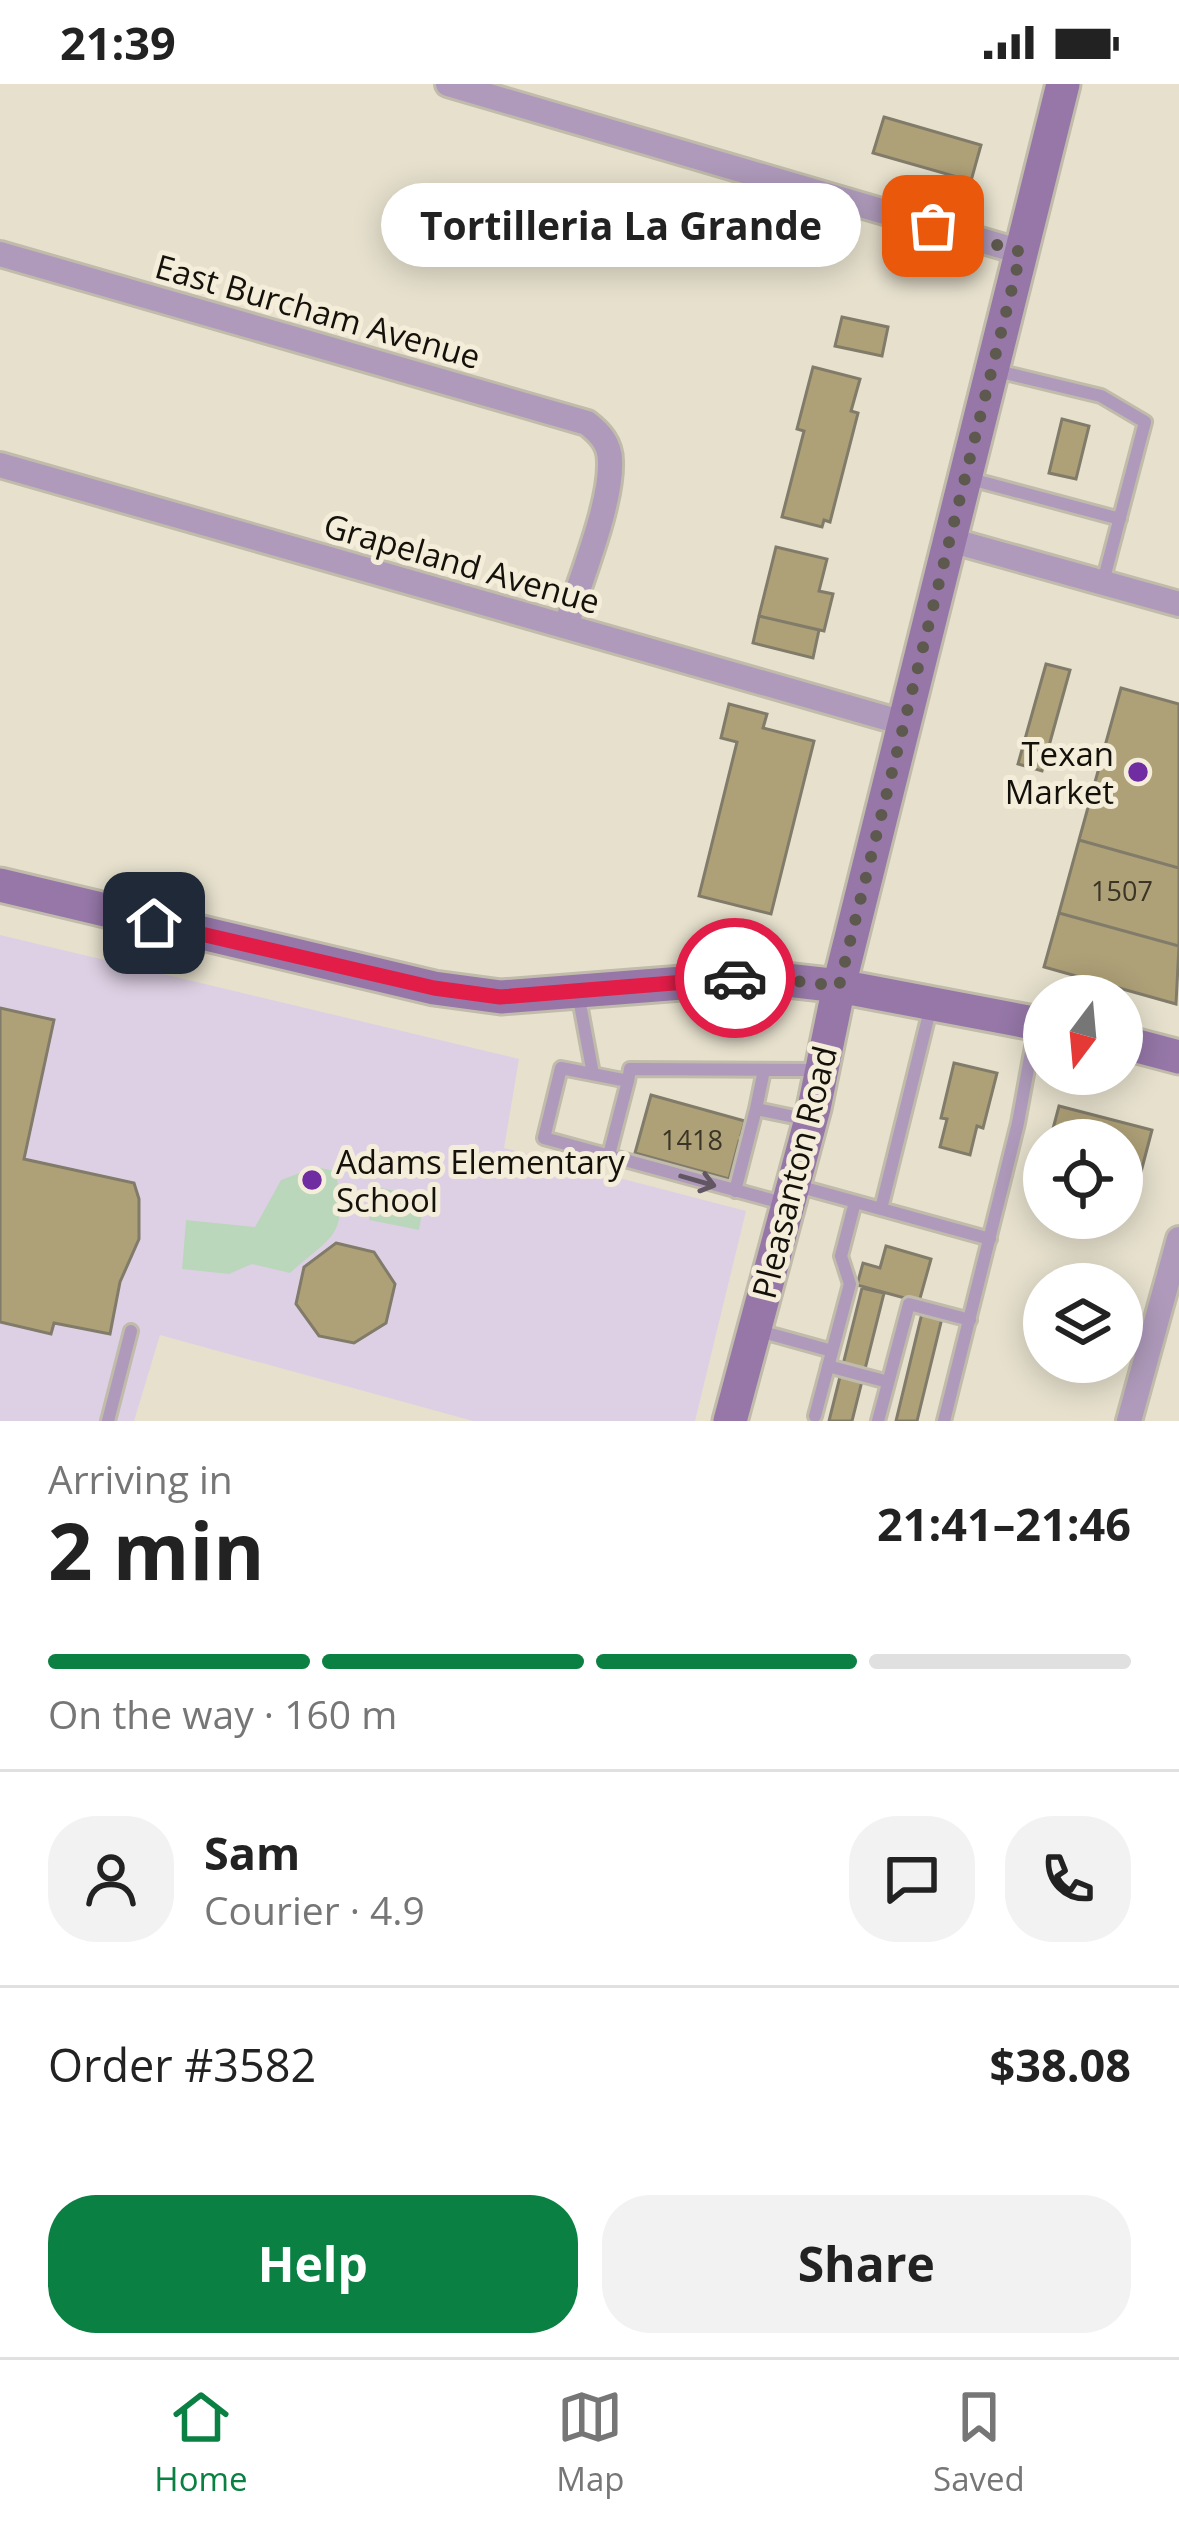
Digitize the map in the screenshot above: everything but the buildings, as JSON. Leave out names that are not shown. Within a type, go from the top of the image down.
[{"type":"main road","name":"Pleasanton Road","points":[[738,1419],[754,1330],[811,1120],[839,986],[1063,84]]},
{"type":"main road","points":[[0,885],[434,988],[500,997],[760,977],[839,986],[1023,1021]]},
{"type":"main road","points":[[1143,1048],[1179,1057]]},
{"type":"street","points":[[448,84],[1021,252]]},
{"type":"street","name":"East Burcham Avenue","points":[[0,254],[578,419],[600,433],[608,446],[608,488],[566,626]]},
{"type":"street","name":"Grapeland Avenue","points":[[0,465],[907,724]]},
{"type":"street","points":[[950,540],[1179,604]]},
{"type":"street","points":[[1129,1421],[1179,1239]]},
{"type":"lane","points":[[992,370],[1101,396],[1145,422],[1102,583]]},
{"type":"lane","points":[[966,478],[1120,519]]},
{"type":"lane","points":[[578,992],[592,1074]]},
{"type":"lane","points":[[881,1209],[932,1004]]},
{"type":"lane","points":[[628,1081],[561,1069],[544,1138],[735,1191],[855,1202],[990,1239]]},
{"type":"lane","points":[[609,1155],[630,1070],[822,1070]]},
{"type":"lane","points":[[735,1191],[764,1070]]},
{"type":"lane","points":[[944,1421],[1023,1095]]},
{"type":"lane","points":[[756,1109],[811,1120]]},
{"type":"lane","points":[[815,1416],[850,1284],[841,1256],[855,1202]]},
{"type":"lane","points":[[878,1421],[909,1304],[970,1320]]},
{"type":"lane","points":[[754,1330],[888,1382]]},
{"type":"lane","points":[[108,1421],[131,1331]]},
{"type":"shaded area","name":"Adams Elementary School","points":[[0,935],[519,1059],[504,1148],[746,1211],[695,1421],[473,1421],[160,1335],[134,1421],[0,1421]]},
{"type":"green space","points":[[315,1167],[336,1171],[338,1221],[328,1240],[290,1273],[252,1264],[229,1274],[182,1269],[186,1220],[255,1227],[281,1180]]},
{"type":"green space","points":[[376,1187],[425,1197],[419,1230],[369,1220]]},
{"type":"way so far","points":[[735,978],[839,986],[1021,252],[933,226]]},
{"type":"place","name":"Tortilleria La Grande","points":[[933,226]]},
{"type":"place","name":"Texan Market","points":[[1138,772]]},
{"type":"place","name":"Adams Elementary School","points":[[312,1180]]},
{"type":"route","points":[[154,923],[434,988],[500,997],[735,978]]}]
